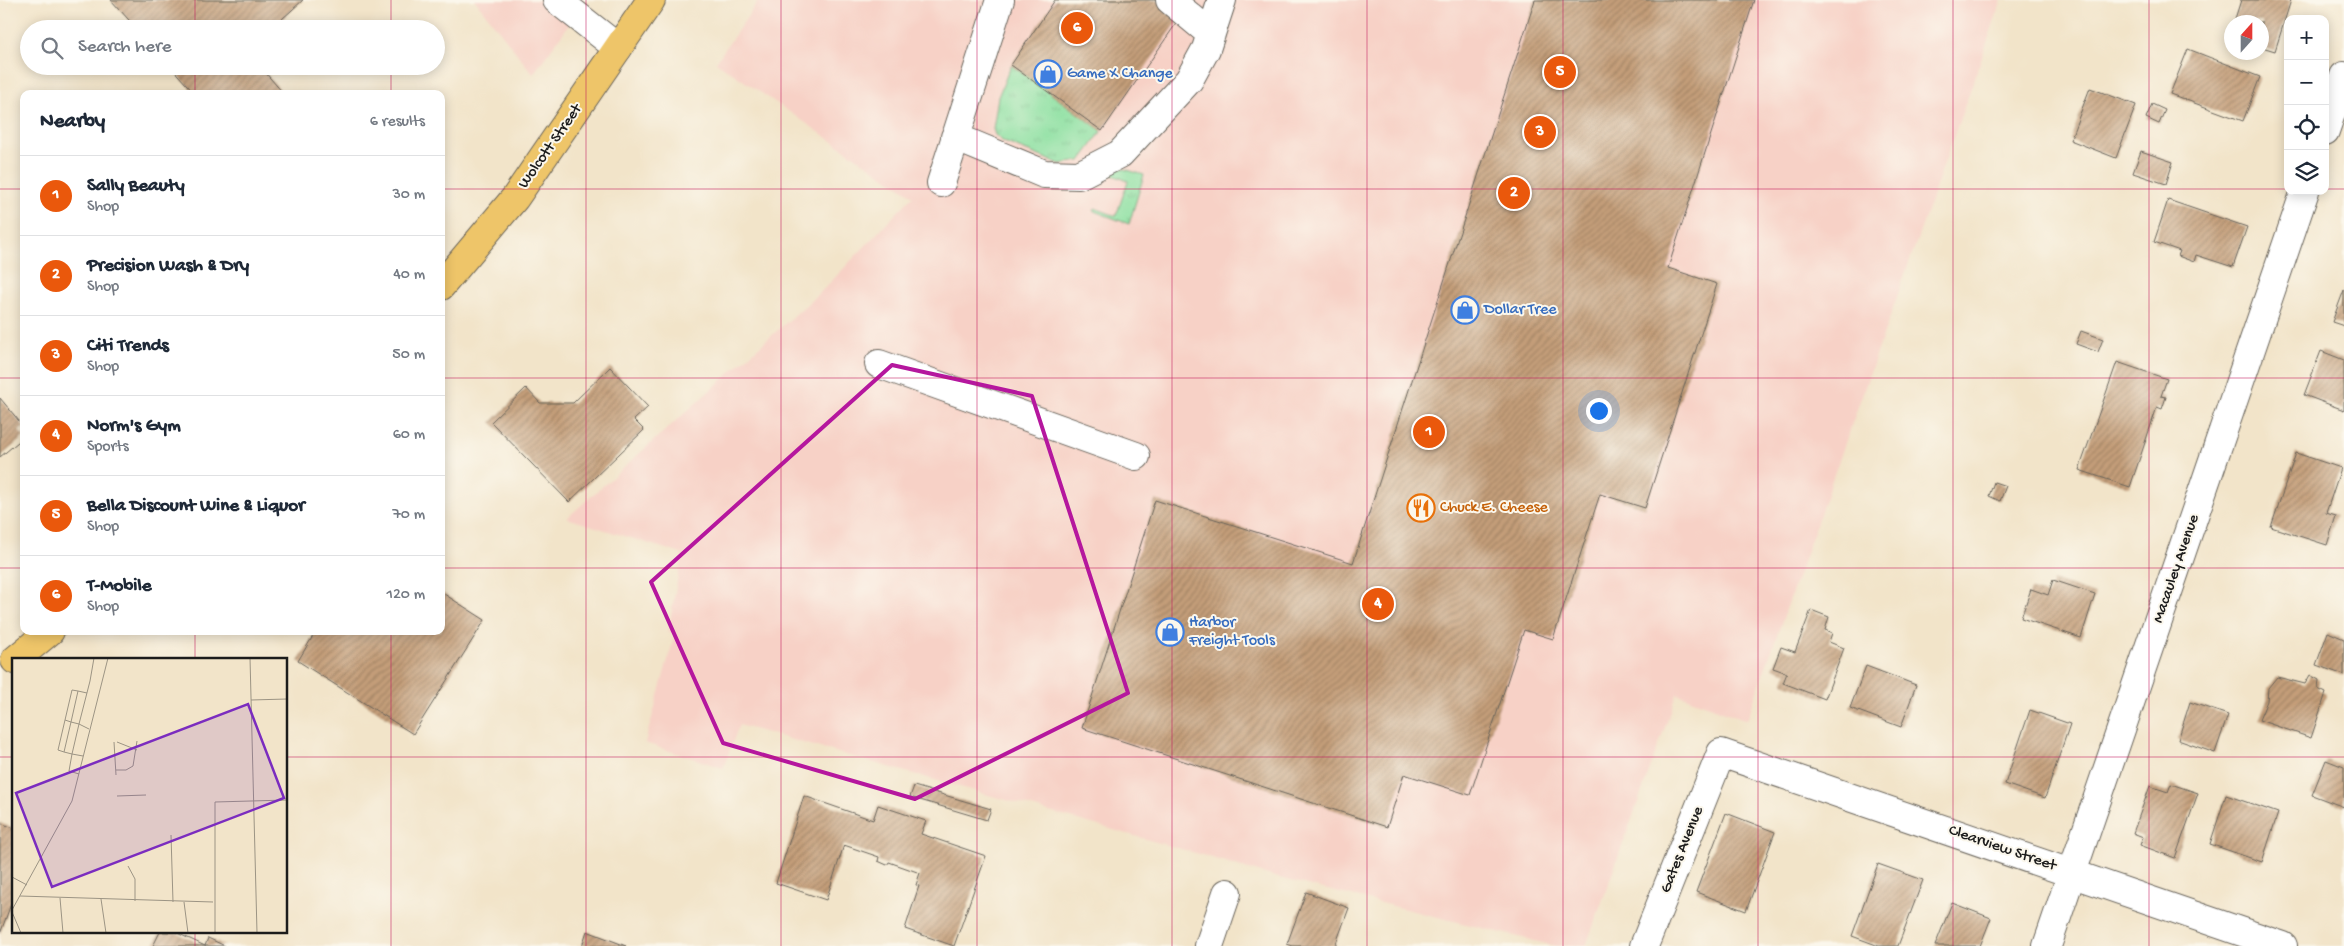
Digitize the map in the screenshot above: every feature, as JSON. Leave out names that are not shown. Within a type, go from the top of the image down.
[{"type":"main road","name":"Wolcott Street","points":[[445,281],[515,198],[651,0]]},
{"type":"main road","points":[[16,658],[45,635]]},
{"type":"main road","points":[[0,672],[12,662]]},
{"type":"street","points":[[557,0],[618,48]]},
{"type":"street","points":[[941,183],[1000,0]]},
{"type":"street","points":[[1170,0],[1211,34]]},
{"type":"street","points":[[955,137],[1044,174],[1079,175],[1120,154],[1189,80],[1211,34],[1222,0]]},
{"type":"street","points":[[2329,119],[2344,76]]},
{"type":"street","name":"Macauley Avenue","points":[[2047,946],[2304,195]]},
{"type":"street","points":[[879,364],[1136,456]]},
{"type":"street","name":"Clearview Street","points":[[1722,753],[2283,946]]},
{"type":"street","name":"Gates Avenue","points":[[1644,946],[1722,753]]},
{"type":"street","points":[[1208,946],[1227,893]]},
{"type":"highlighted area","points":[[892,365],[1032,396],[1128,693],[915,799],[723,743],[651,582]]},
{"type":"shaded area","points":[[475,0],[587,0],[533,74]]},
{"type":"shaded area","points":[[759,0],[2002,0],[1747,720],[1677,694],[1586,946],[1555,946],[1275,877],[739,725],[723,768],[645,743],[675,634],[668,632],[682,554],[567,518],[825,288],[913,196],[716,62]]},
{"type":"green space","points":[[1011,65],[1102,131],[1080,161],[1060,164],[1004,142],[995,135],[993,129],[998,97]]},
{"type":"green space","points":[[1111,165],[1144,175],[1129,224],[1094,211],[1095,208],[1116,216],[1128,181],[1108,173]]},
{"type":"building","points":[[111,0],[303,0],[281,20],[129,20]]},
{"type":"building","points":[[1055,0],[1160,0],[1182,15],[1102,131],[1011,65]]},
{"type":"building","points":[[1535,0],[1754,0],[1668,268],[1717,284],[1645,508],[1600,494],[1553,639],[1524,630],[1470,795],[1404,774],[1387,827],[1082,728],[1155,500],[1353,563]]},
{"type":"building","points":[[2241,0],[2291,0],[2286,15],[2284,15],[2284,22],[2275,51],[2269,49],[2269,15],[2236,15]]},
{"type":"building","points":[[2188,49],[2260,77],[2243,121],[2170,94]]},
{"type":"building","points":[[178,75],[267,75],[280,90],[191,90]]},
{"type":"building","points":[[2090,88],[2136,105],[2116,158],[2070,140]]},
{"type":"building","points":[[2152,104],[2165,110],[2159,124],[2146,118]]},
{"type":"building","points":[[2141,151],[2173,162],[2166,184],[2133,173]]},
{"type":"building","points":[[2168,200],[2247,227],[2233,267],[2196,255],[2194,262],[2178,256],[2180,251],[2154,242]]},
{"type":"building","points":[[2344,290],[2344,326],[2332,322]]},
{"type":"building","points":[[2081,331],[2103,339],[2098,352],[2076,344]]},
{"type":"building","points":[[2321,351],[2344,360],[2344,410],[2304,395]]},
{"type":"building","points":[[2117,362],[2167,379],[2161,396],[2166,397],[2162,409],[2157,407],[2130,487],[2079,470]]},
{"type":"building","points":[[610,367],[648,407],[634,420],[644,430],[569,502],[491,422],[526,388],[540,403],[573,403]]},
{"type":"building","points":[[0,398],[20,422],[20,440],[0,457]]},
{"type":"building","points":[[2296,453],[2341,468],[2326,513],[2336,516],[2327,545],[2271,527]]},
{"type":"building","points":[[1994,482],[2006,486],[2000,501],[1989,496]]},
{"type":"building","points":[[2053,580],[2095,594],[2081,638],[2021,618],[2031,589],[2048,595]]},
{"type":"building","points":[[445,595],[485,620],[413,734],[298,661],[314,635],[445,635]]},
{"type":"building","points":[[1811,610],[1829,617],[1825,630],[1832,633],[1829,642],[1844,648],[1825,699],[1783,683],[1787,673],[1773,668],[1781,647],[1795,652]]},
{"type":"building","points":[[2328,632],[2344,639],[2344,675],[2316,665]]},
{"type":"building","points":[[1866,666],[1916,685],[1901,727],[1850,708]]},
{"type":"building","points":[[2310,675],[2319,680],[2318,689],[2326,693],[2311,738],[2259,720],[2267,701],[2268,688],[2277,677],[2305,684]]},
{"type":"building","points":[[2190,702],[2228,715],[2215,753],[2178,740]]},
{"type":"building","points":[[2030,710],[2070,724],[2045,798],[2005,784]]},
{"type":"building","points":[[2326,760],[2344,767],[2344,807],[2312,795]]},
{"type":"building","points":[[2171,784],[2198,793],[2175,858],[2140,845],[2143,837],[2133,833],[2150,786],[2168,792]]},
{"type":"building","points":[[914,786],[991,809],[987,820],[910,797]]},
{"type":"building","points":[[2226,795],[2278,813],[2262,862],[2210,844]]},
{"type":"building","points":[[804,796],[873,820],[878,805],[926,821],[921,834],[986,856],[954,946],[905,929],[919,886],[916,885],[920,873],[889,862],[887,865],[878,861],[879,857],[844,845],[826,900],[776,883]]},
{"type":"building","points":[[1726,813],[1775,832],[1746,911],[1696,892]]},
{"type":"building","points":[[0,823],[12,827],[12,901],[0,934]]},
{"type":"building","points":[[1878,864],[1923,880],[1898,946],[1879,946],[1852,936]]},
{"type":"building","points":[[1306,892],[1349,908],[1335,946],[1293,946],[1287,944]]},
{"type":"building","points":[[1952,903],[1991,918],[1980,946],[1935,946]]},
{"type":"building","points":[[587,931],[626,946],[582,946]]},
{"type":"building","points":[[159,934],[179,934],[205,946],[153,946]]},
{"type":"building","points":[[208,938],[225,946],[205,946]]},
{"type":"place","name":"T-Mobile","points":[[1077,28]]},
{"type":"place","name":"Bella Discount Wine & Liquor","points":[[1560,72]]},
{"type":"place","name":"Game X Change","points":[[1048,74]]},
{"type":"place","name":"Citi Trends","points":[[1540,132]]},
{"type":"place","name":"Precision Wash & Dry","points":[[1514,193]]},
{"type":"place","name":"Dollar Tree","points":[[1465,310]]},
{"type":"place","name":"Sally Beauty","points":[[1429,432]]},
{"type":"place","name":"Chuck E. Cheese","points":[[1421,508]]},
{"type":"place","name":"Norm's Gym","points":[[1378,604]]},
{"type":"place","name":"Harbor Freight Tools","points":[[1170,632]]}]
